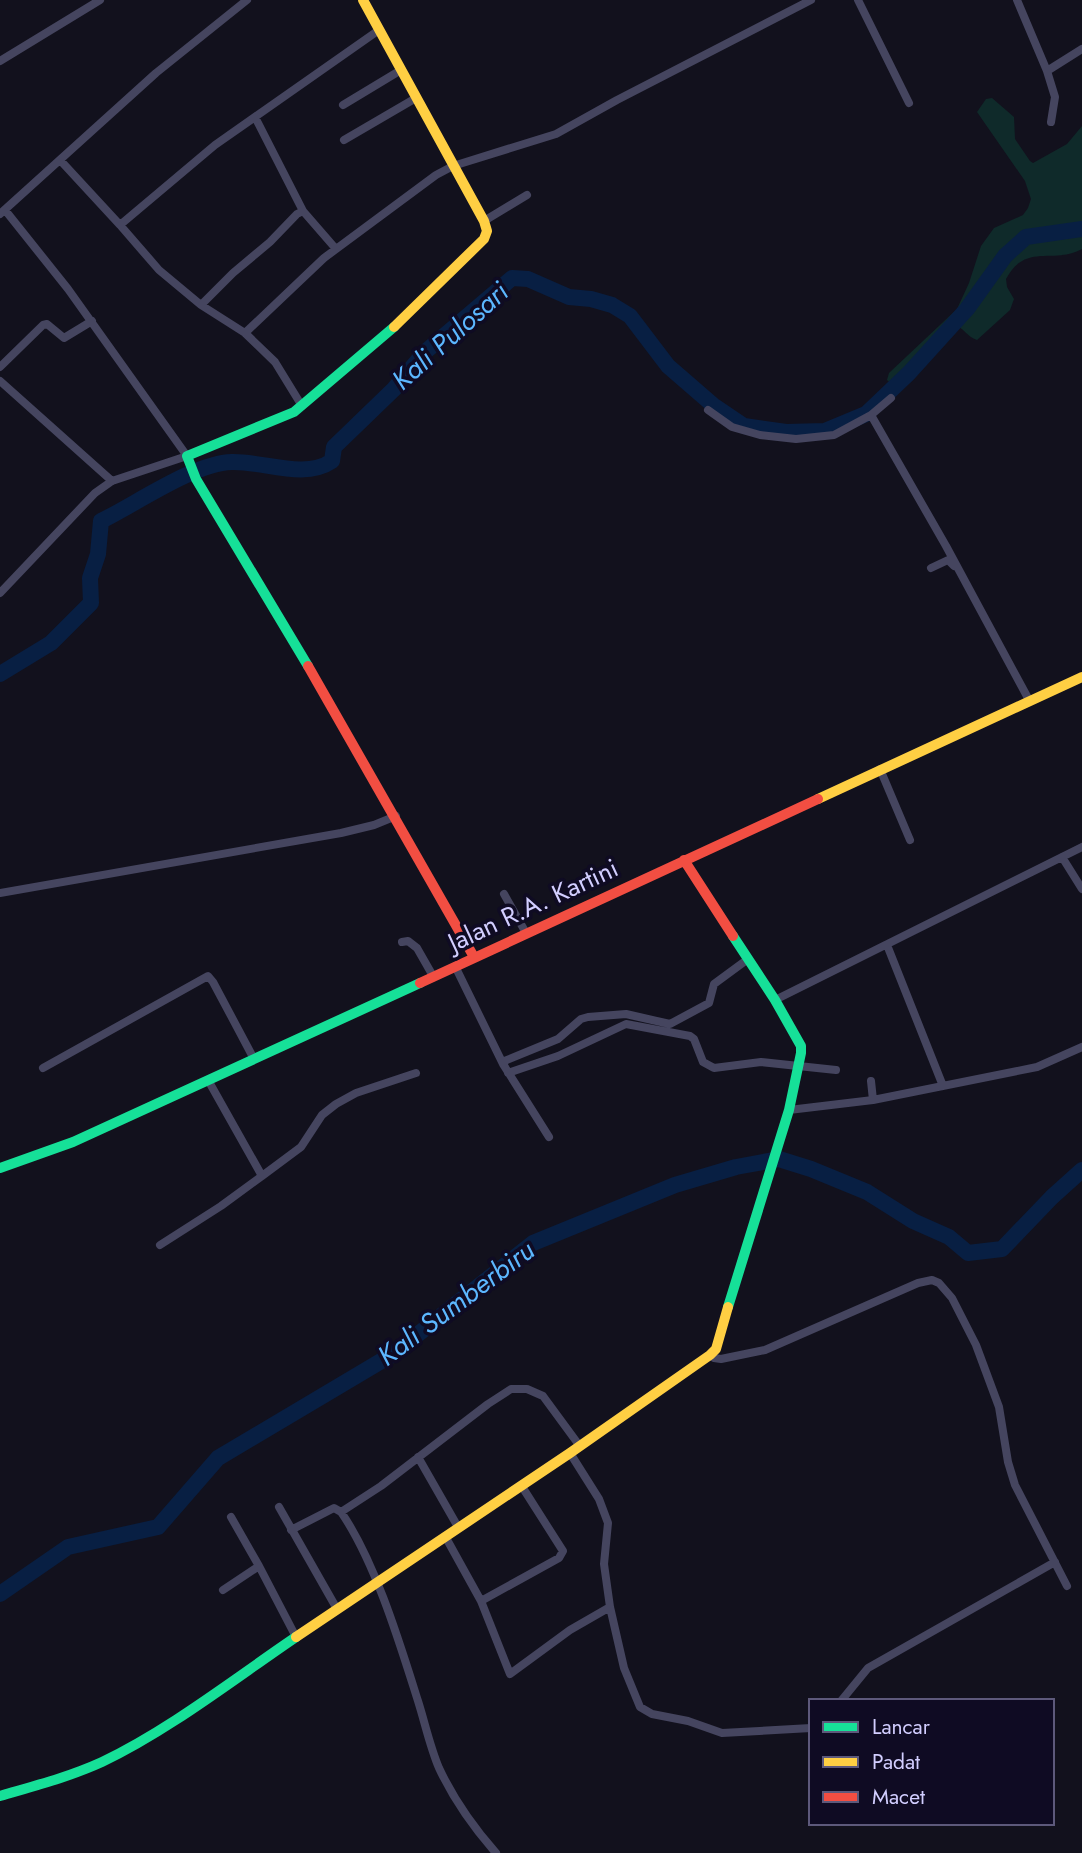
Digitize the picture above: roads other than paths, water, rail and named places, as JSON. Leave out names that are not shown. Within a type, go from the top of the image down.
[{"type":"street","points":[[0,61],[100,0]]},
{"type":"street","points":[[247,0],[156,72],[2,212],[92,321],[187,456],[193,474],[284,623],[474,957]]},
{"type":"street","points":[[0,593],[95,493],[112,481],[187,456],[287,416],[302,406],[412,312],[484,239],[487,231],[484,221],[363,0]]},
{"type":"street","points":[[245,333],[336,249],[436,175],[453,166],[567,129],[617,100],[811,0]]},
{"type":"street","points":[[858,0],[909,103]]},
{"type":"street","points":[[1017,0],[1055,97],[1051,121]]},
{"type":"street","points":[[120,225],[215,145],[379,30]]},
{"type":"street","points":[[1047,71],[1082,49]]},
{"type":"street","points":[[343,104],[401,70]]},
{"type":"street","points":[[344,140],[416,98]]},
{"type":"street","points":[[255,117],[303,211],[336,249]]},
{"type":"street","points":[[60,160],[159,270],[201,305],[245,333],[275,362],[302,406]]},
{"type":"street","points":[[484,221],[527,195]]},
{"type":"street","points":[[201,305],[303,211]]},
{"type":"street","points":[[0,367],[43,325],[47,324],[64,338],[92,321]]},
{"type":"street","points":[[0,381],[112,481]]},
{"type":"street","points":[[708,410],[733,427],[760,435],[796,439],[834,435],[871,415],[891,398]]},
{"type":"street","points":[[871,415],[946,546],[1027,701]]},
{"type":"street","points":[[931,568],[948,560],[951,563],[1027,701]]},
{"type":"street","name":"Jalan R.A. Kartini","points":[[0,1168],[74,1142],[1082,677]]},
{"type":"street","points":[[880,769],[910,840]]},
{"type":"street","points":[[0,893],[341,833],[374,825],[396,816]]},
{"type":"street","points":[[775,1000],[1082,847]]},
{"type":"street","points":[[1062,857],[1082,889]]},
{"type":"street","points":[[0,1796],[73,1774],[147,1737],[574,1449],[716,1349],[740,1262],[789,1110],[800,1063],[801,1046],[775,1000],[684,860]]},
{"type":"street","points":[[504,894],[526,933]]},
{"type":"street","points":[[402,942],[408,941],[417,948],[433,976]]},
{"type":"street","points":[[887,945],[943,1086]]},
{"type":"street","points":[[505,1067],[558,1039],[581,1019],[626,1019],[670,1024],[709,1003],[714,984],[748,959]]},
{"type":"street","points":[[455,966],[505,1067],[549,1138]]},
{"type":"street","points":[[43,1068],[208,976],[254,1059]]},
{"type":"street","points":[[505,1067],[558,1056],[626,1019],[690,1036],[694,1039],[703,1062],[714,1068],[761,1062],[800,1063],[836,1070]]},
{"type":"street","points":[[789,1110],[943,1086],[1037,1067],[1082,1047]]},
{"type":"street","points":[[160,1245],[200,1221],[301,1147],[322,1115],[336,1104],[355,1093],[416,1073]]},
{"type":"street","points":[[208,1080],[262,1176]]},
{"type":"street","points":[[871,1081],[873,1098]]},
{"type":"street","points":[[710,1355],[721,1359],[765,1350],[918,1283],[932,1280],[939,1283],[952,1298],[976,1345],[999,1407],[1008,1462],[1016,1485],[1068,1586]]},
{"type":"street","points":[[341,1512],[495,1398],[516,1388],[527,1389],[543,1396],[574,1449],[599,1499],[608,1524],[604,1564],[610,1606],[624,1668],[636,1702],[642,1710],[722,1732],[809,1728]]},
{"type":"street","points":[[418,1457],[458,1527]]},
{"type":"street","points":[[481,1601],[559,1558],[563,1551],[521,1485]]},
{"type":"street","points":[[279,1507],[337,1609]]},
{"type":"street","points":[[292,1530],[334,1508],[341,1512],[352,1529],[376,1581],[441,1771],[454,1795],[496,1853]]},
{"type":"street","points":[[231,1517],[296,1637]]},
{"type":"street","points":[[445,1536],[481,1601],[510,1674],[570,1630],[610,1606]]},
{"type":"street","points":[[843,1699],[868,1668],[1054,1563]]},
{"type":"street","points":[[223,1590],[259,1566]]},
{"type":"waterway","name":"Kali Pulosari","points":[[0,674],[51,643],[91,603],[90,578],[98,554],[101,521],[183,477],[217,464],[244,462],[309,469],[332,461],[334,447],[394,389],[425,352],[512,278],[528,279],[569,297],[612,305],[630,316],[668,366],[713,405],[744,426],[786,432],[825,431],[866,414],[909,373],[967,309],[1005,256],[1026,237],[1082,229]]},
{"type":"waterway","name":"Kali Sumberbiru","points":[[0,1594],[68,1547],[158,1527],[218,1458],[393,1354],[533,1243],[675,1185],[736,1167],[779,1159],[867,1192],[913,1221],[949,1237],[968,1253],[1002,1249],[1082,1170]]}]
